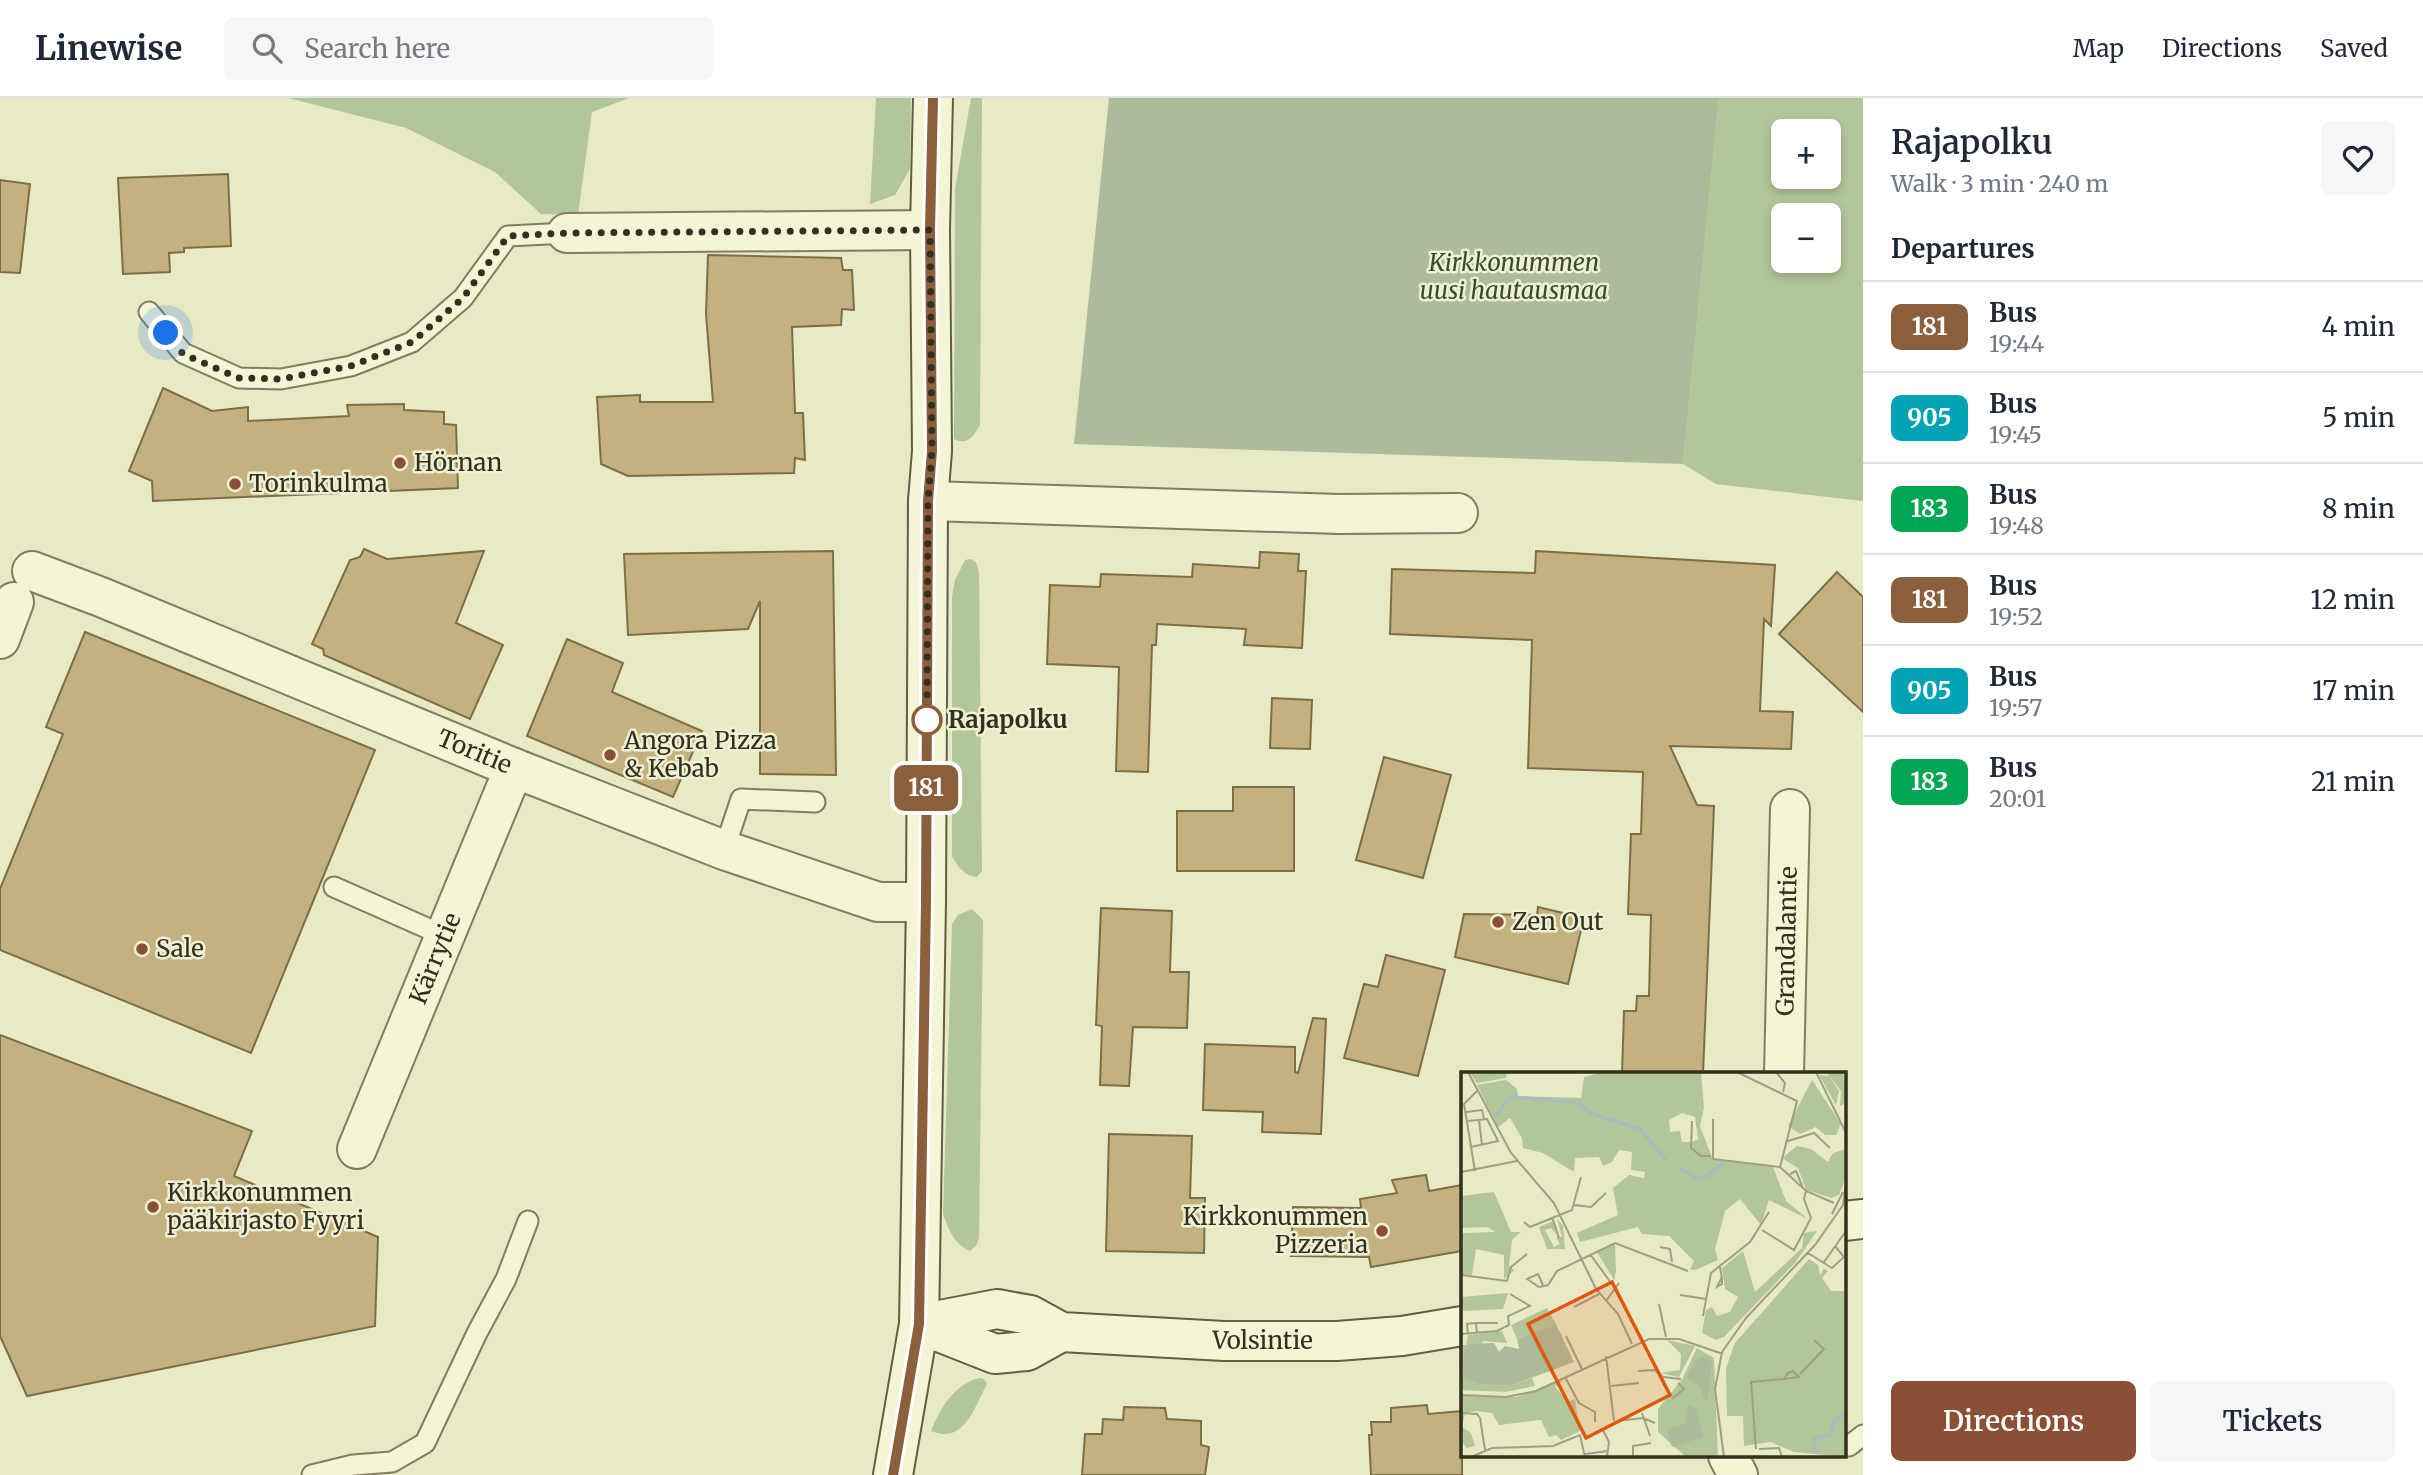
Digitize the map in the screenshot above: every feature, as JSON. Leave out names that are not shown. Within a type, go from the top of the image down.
[{"type":"street","points":[[893,1475],[919,1324],[926,902],[928,501],[932,451],[930,230],[933,98]]},
{"type":"street","points":[[567,233],[930,230]]},
{"type":"street","points":[[928,501],[1339,514],[1458,513]]},
{"type":"street","name":"Toritie","points":[[0,639],[23,587],[101,597],[514,768],[724,850],[878,902],[926,902]]},
{"type":"street","name":"Kärrytie","points":[[357,1149],[514,768]]},
{"type":"street","name":"Grandalantie","points":[[1784,1072],[1790,809]]},
{"type":"street","name":"Volsintie","points":[[919,1324],[995,1353],[1027,1351],[1061,1332],[1224,1341],[1337,1341],[1402,1336],[1461,1326]]},
{"type":"street","points":[[1729,1458],[1738,1475]]},
{"type":"lane","points":[[149,312],[183,354],[239,378],[281,379],[351,366],[412,342],[463,298],[508,236],[567,233]]},
{"type":"lane","points":[[724,850],[741,799],[815,802]]},
{"type":"lane","points":[[334,887],[444,936]]},
{"type":"lane","points":[[312,1475],[354,1465],[393,1462],[425,1443],[506,1279],[527,1221]]},
{"type":"green space","points":[[288,98],[629,98],[592,112],[578,215],[541,214],[495,172],[406,128]]},
{"type":"green space","points":[[876,98],[911,98],[910,169],[895,195],[870,204]]},
{"type":"green space","points":[[971,98],[982,98],[980,425],[973,436],[966,441],[959,441],[954,439],[955,189]]},
{"type":"green space","name":"Kirkkonummen uusi hautausmaa","points":[[1109,98],[1719,98],[1683,464],[1074,444]]},
{"type":"green space","points":[[1719,98],[1863,98],[1863,501],[1716,484],[1683,464]]},
{"type":"green space","points":[[965,560],[976,562],[979,572],[982,871],[977,877],[962,870],[952,856],[952,596],[955,580]]},
{"type":"green space","points":[[972,909],[983,920],[979,1238],[970,1251],[956,1240],[943,1214],[952,924],[958,915]]},
{"type":"green space","points":[[979,1378],[984,1379],[987,1384],[967,1422],[952,1433],[931,1431],[955,1392]]},
{"type":"building","points":[[228,174],[231,246],[184,248],[184,252],[169,253],[170,272],[123,274],[118,178]]},
{"type":"building","points":[[0,180],[30,184],[20,273],[0,272]]},
{"type":"building","points":[[708,255],[841,258],[843,270],[852,270],[854,310],[842,309],[841,325],[792,327],[795,413],[803,413],[805,460],[795,458],[794,473],[628,476],[601,464],[597,397],[640,395],[640,402],[713,402],[706,314]]},
{"type":"building","points":[[163,388],[212,411],[248,407],[248,421],[349,416],[347,405],[404,404],[404,410],[444,412],[444,424],[456,425],[458,488],[153,501],[152,481],[129,471]]},
{"type":"building","points":[[364,549],[387,559],[484,551],[456,623],[503,645],[470,719],[324,655],[323,649],[312,644],[350,560],[360,557]]},
{"type":"building","points":[[833,551],[836,775],[760,774],[760,601],[748,629],[628,635],[624,554]]},
{"type":"building","points":[[1536,551],[1775,565],[1771,626],[1764,619],[1760,711],[1793,712],[1791,749],[1670,746],[1697,805],[1714,806],[1703,1072],[1622,1072],[1624,1011],[1636,1011],[1637,996],[1649,996],[1651,915],[1628,914],[1631,834],[1641,834],[1643,772],[1528,768],[1532,640],[1390,634],[1392,569],[1535,573]]},
{"type":"building","points":[[1260,552],[1299,554],[1298,571],[1306,571],[1302,648],[1244,645],[1246,629],[1157,624],[1156,645],[1152,645],[1148,772],[1116,771],[1119,667],[1047,664],[1050,585],[1100,587],[1101,574],[1192,577],[1193,564],[1259,568]]},
{"type":"building","points":[[1837,572],[1863,597],[1863,712],[1779,634]]},
{"type":"building","points":[[85,632],[375,750],[251,1053],[0,950],[0,889],[63,734],[46,727]]},
{"type":"building","points":[[567,639],[623,663],[612,692],[702,731],[673,797],[527,736]]},
{"type":"building","points":[[1272,698],[1312,700],[1310,749],[1270,748]]},
{"type":"building","points":[[1384,757],[1451,775],[1423,878],[1356,860]]},
{"type":"building","points":[[1233,787],[1294,787],[1294,871],[1177,871],[1177,811],[1233,811]]},
{"type":"building","points":[[1538,907],[1584,918],[1568,984],[1455,957],[1464,914],[1537,915]]},
{"type":"building","points":[[1101,908],[1172,911],[1170,972],[1189,972],[1187,1028],[1133,1027],[1129,1086],[1100,1085],[1102,1026],[1096,1025]]},
{"type":"building","points":[[1386,955],[1445,970],[1418,1076],[1344,1058],[1364,984],[1378,987]]},
{"type":"building","points":[[1313,1018],[1326,1019],[1321,1134],[1262,1132],[1263,1112],[1203,1110],[1205,1044],[1295,1047],[1295,1072],[1298,1073]]},
{"type":"building","name":"Kirkkonummen pääkirjasto Fyyri","points":[[0,1035],[252,1131],[234,1176],[378,1237],[375,1326],[27,1396],[0,1336]]},
{"type":"building","points":[[1109,1134],[1192,1136],[1190,1198],[1205,1198],[1204,1253],[1106,1251]]},
{"type":"building","points":[[1426,1175],[1429,1191],[1461,1185],[1461,1251],[1371,1267],[1369,1257],[1291,1256],[1293,1207],[1361,1208],[1360,1199],[1397,1193],[1392,1180]]},
{"type":"building","points":[[1427,1405],[1428,1414],[1461,1411],[1462,1475],[1371,1475],[1371,1422],[1391,1422],[1391,1408]]},
{"type":"building","points":[[1124,1407],[1165,1408],[1167,1419],[1201,1421],[1201,1445],[1209,1447],[1205,1475],[1082,1475],[1085,1434],[1102,1434],[1103,1419],[1123,1420]]},
{"type":"bus line","name":"181","points":[[893,1475],[919,1324],[926,902],[928,501],[932,451],[930,230],[933,98]]},
{"type":"place","name":"Hörnan","points":[[400,463]]},
{"type":"place","name":"Torinkulma","points":[[235,484]]},
{"type":"place","name":"Rajapolku","points":[[927,720]]},
{"type":"place","name":"Angora Pizza & Kebab","points":[[610,755]]},
{"type":"place","name":"Zen Out","points":[[1498,922]]},
{"type":"place","name":"Sale","points":[[142,949]]},
{"type":"place","name":"Kirkkonummen pääkirjasto Fyyri","points":[[153,1207]]},
{"type":"place","name":"Kirkkonummen Pizzeria","points":[[1382,1231]]},
{"type":"route","points":[[166,333],[183,354],[209,367],[239,378],[281,379],[351,366],[412,342],[463,298],[508,236],[567,233],[930,230],[932,451],[928,501],[927,720]]}]
